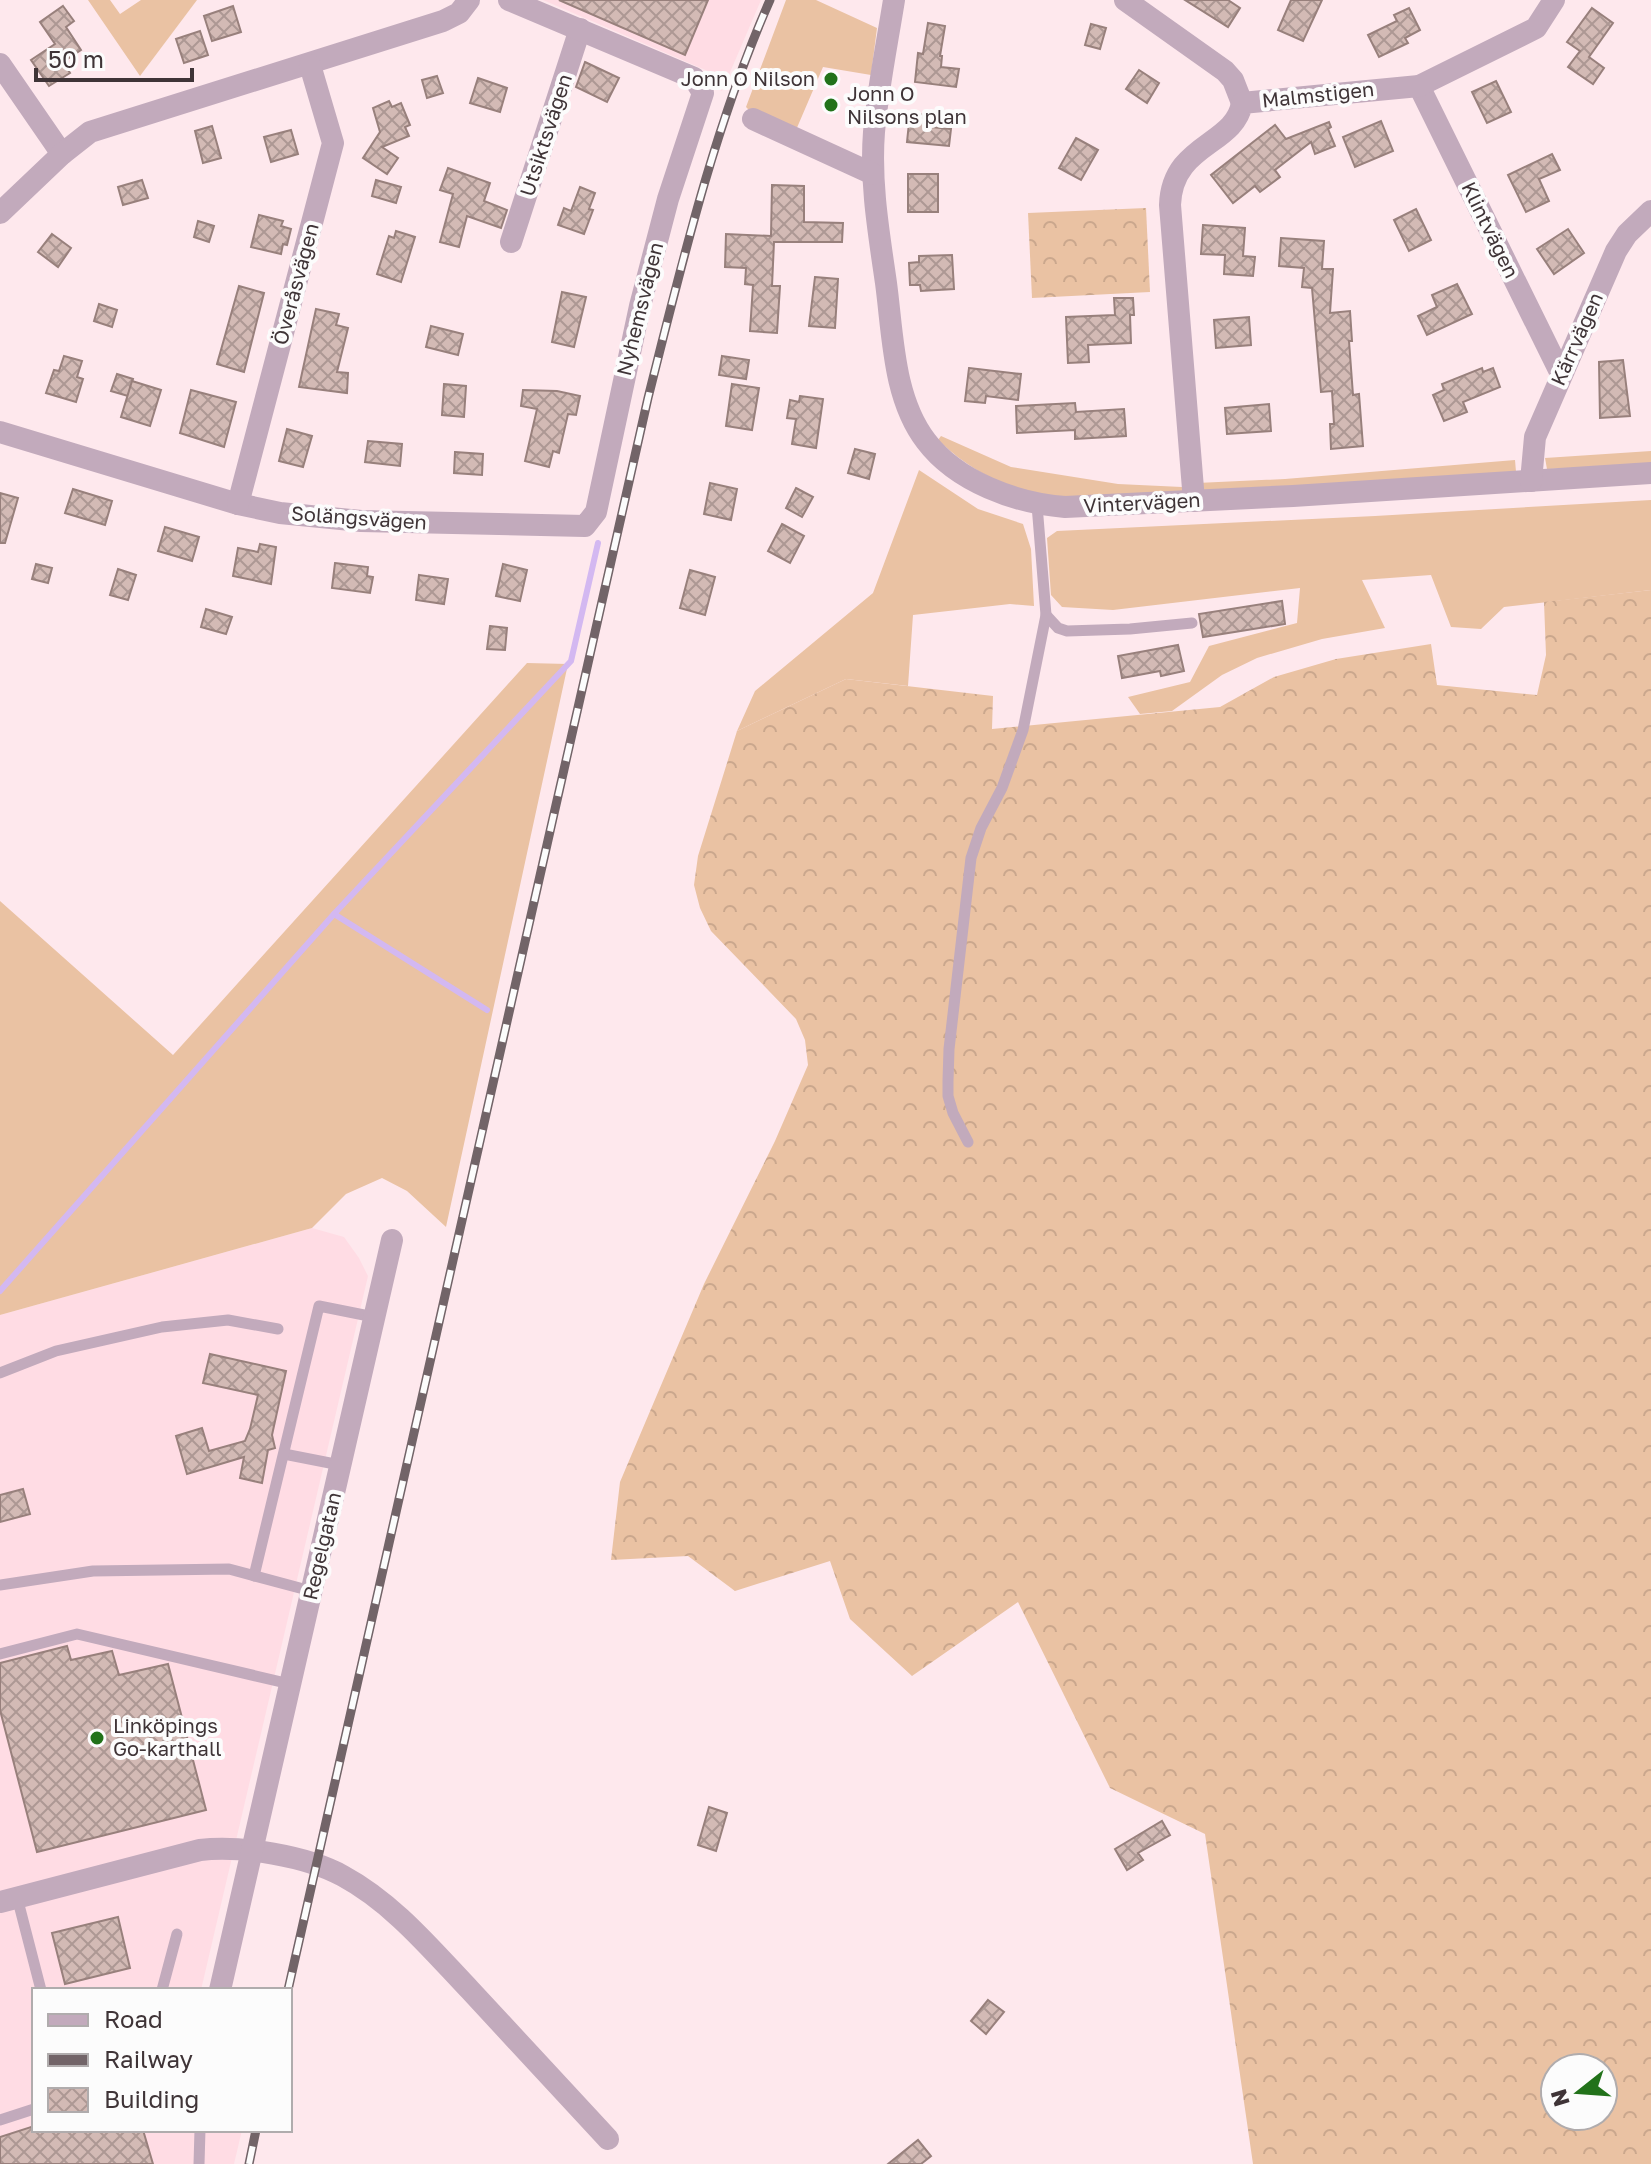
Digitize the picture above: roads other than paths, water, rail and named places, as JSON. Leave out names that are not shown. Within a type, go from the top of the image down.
[{"type":"street","points":[[0,212],[90,132],[443,21],[459,13],[469,0]]},
{"type":"street","points":[[509,0],[580,29]]},
{"type":"street","name":"Vintervägen","points":[[894,0],[874,131],[873,174],[898,372],[916,425],[926,441],[953,467],[973,479],[1037,505],[1065,507],[1651,473]]},
{"type":"street","points":[[1125,0],[1225,71],[1233,80],[1242,103]]},
{"type":"street","name":"Malmstigen","points":[[1194,501],[1170,192],[1180,166],[1237,120],[1242,103],[1419,86],[1536,28],[1554,0]]},
{"type":"street","name":"Nyhemsvägen","points":[[580,29],[694,78],[703,93],[668,199],[640,306],[596,512],[585,526]]},
{"type":"street","name":"Utsiktsvägen","points":[[511,242],[580,29]]},
{"type":"street","points":[[0,64],[62,154]]},
{"type":"street","name":"Överåsvägen","points":[[238,504],[333,143],[310,65]]},
{"type":"street","name":"Klintvägen","points":[[1419,86],[1561,374]]},
{"type":"street","points":[[753,119],[873,174]]},
{"type":"street","name":"Kärrvägen","points":[[1531,481],[1535,437],[1561,374],[1616,251],[1627,234],[1651,211]]},
{"type":"street","name":"Solängsvägen","points":[[0,432],[238,504],[324,519],[585,526]]},
{"type":"street","name":"Regelgatan","points":[[220,1988],[392,1240]]},
{"type":"street","points":[[8,1900],[200,1850],[232,1848],[317,1865],[341,1875],[391,1909],[608,2139]]},
{"type":"lane","points":[[968,1142],[948,1096],[949,1049],[971,858],[1023,730],[1046,615],[1037,505]]},
{"type":"lane","points":[[1046,615],[1058,628],[1067,631],[1192,623]]},
{"type":"lane","points":[[254,1576],[319,1306],[374,1317]]},
{"type":"lane","points":[[0,1373],[56,1351],[162,1327],[228,1320],[278,1329]]},
{"type":"lane","points":[[284,1454],[340,1465]]},
{"type":"lane","points":[[0,1585],[93,1571],[229,1569],[311,1591]]},
{"type":"lane","points":[[0,1654],[77,1634],[290,1684]]},
{"type":"lane","points":[[8,1900],[40,1988]]},
{"type":"lane","points":[[163,1988],[177,1934]]},
{"type":"lane","points":[[0,2120],[32,2110]]},
{"type":"lane","points":[[199,2164],[200,2132]]},
{"type":"waterway","points":[[0,1291],[334,914],[571,661],[598,543]]},
{"type":"waterway","points":[[334,914],[487,1010]]},
{"type":"railway","points":[[288,1988],[648,398],[716,146],[770,0]]},
{"type":"railway","points":[[249,2164],[256,2132]]},
{"type":"place","name":"Jonn O Nilson","points":[[831,79]]},
{"type":"place","name":"Jonn O Nilsons plan","points":[[831,105]]},
{"type":"place","name":"Linköpings Go-karthall","points":[[97,1738]]}]
